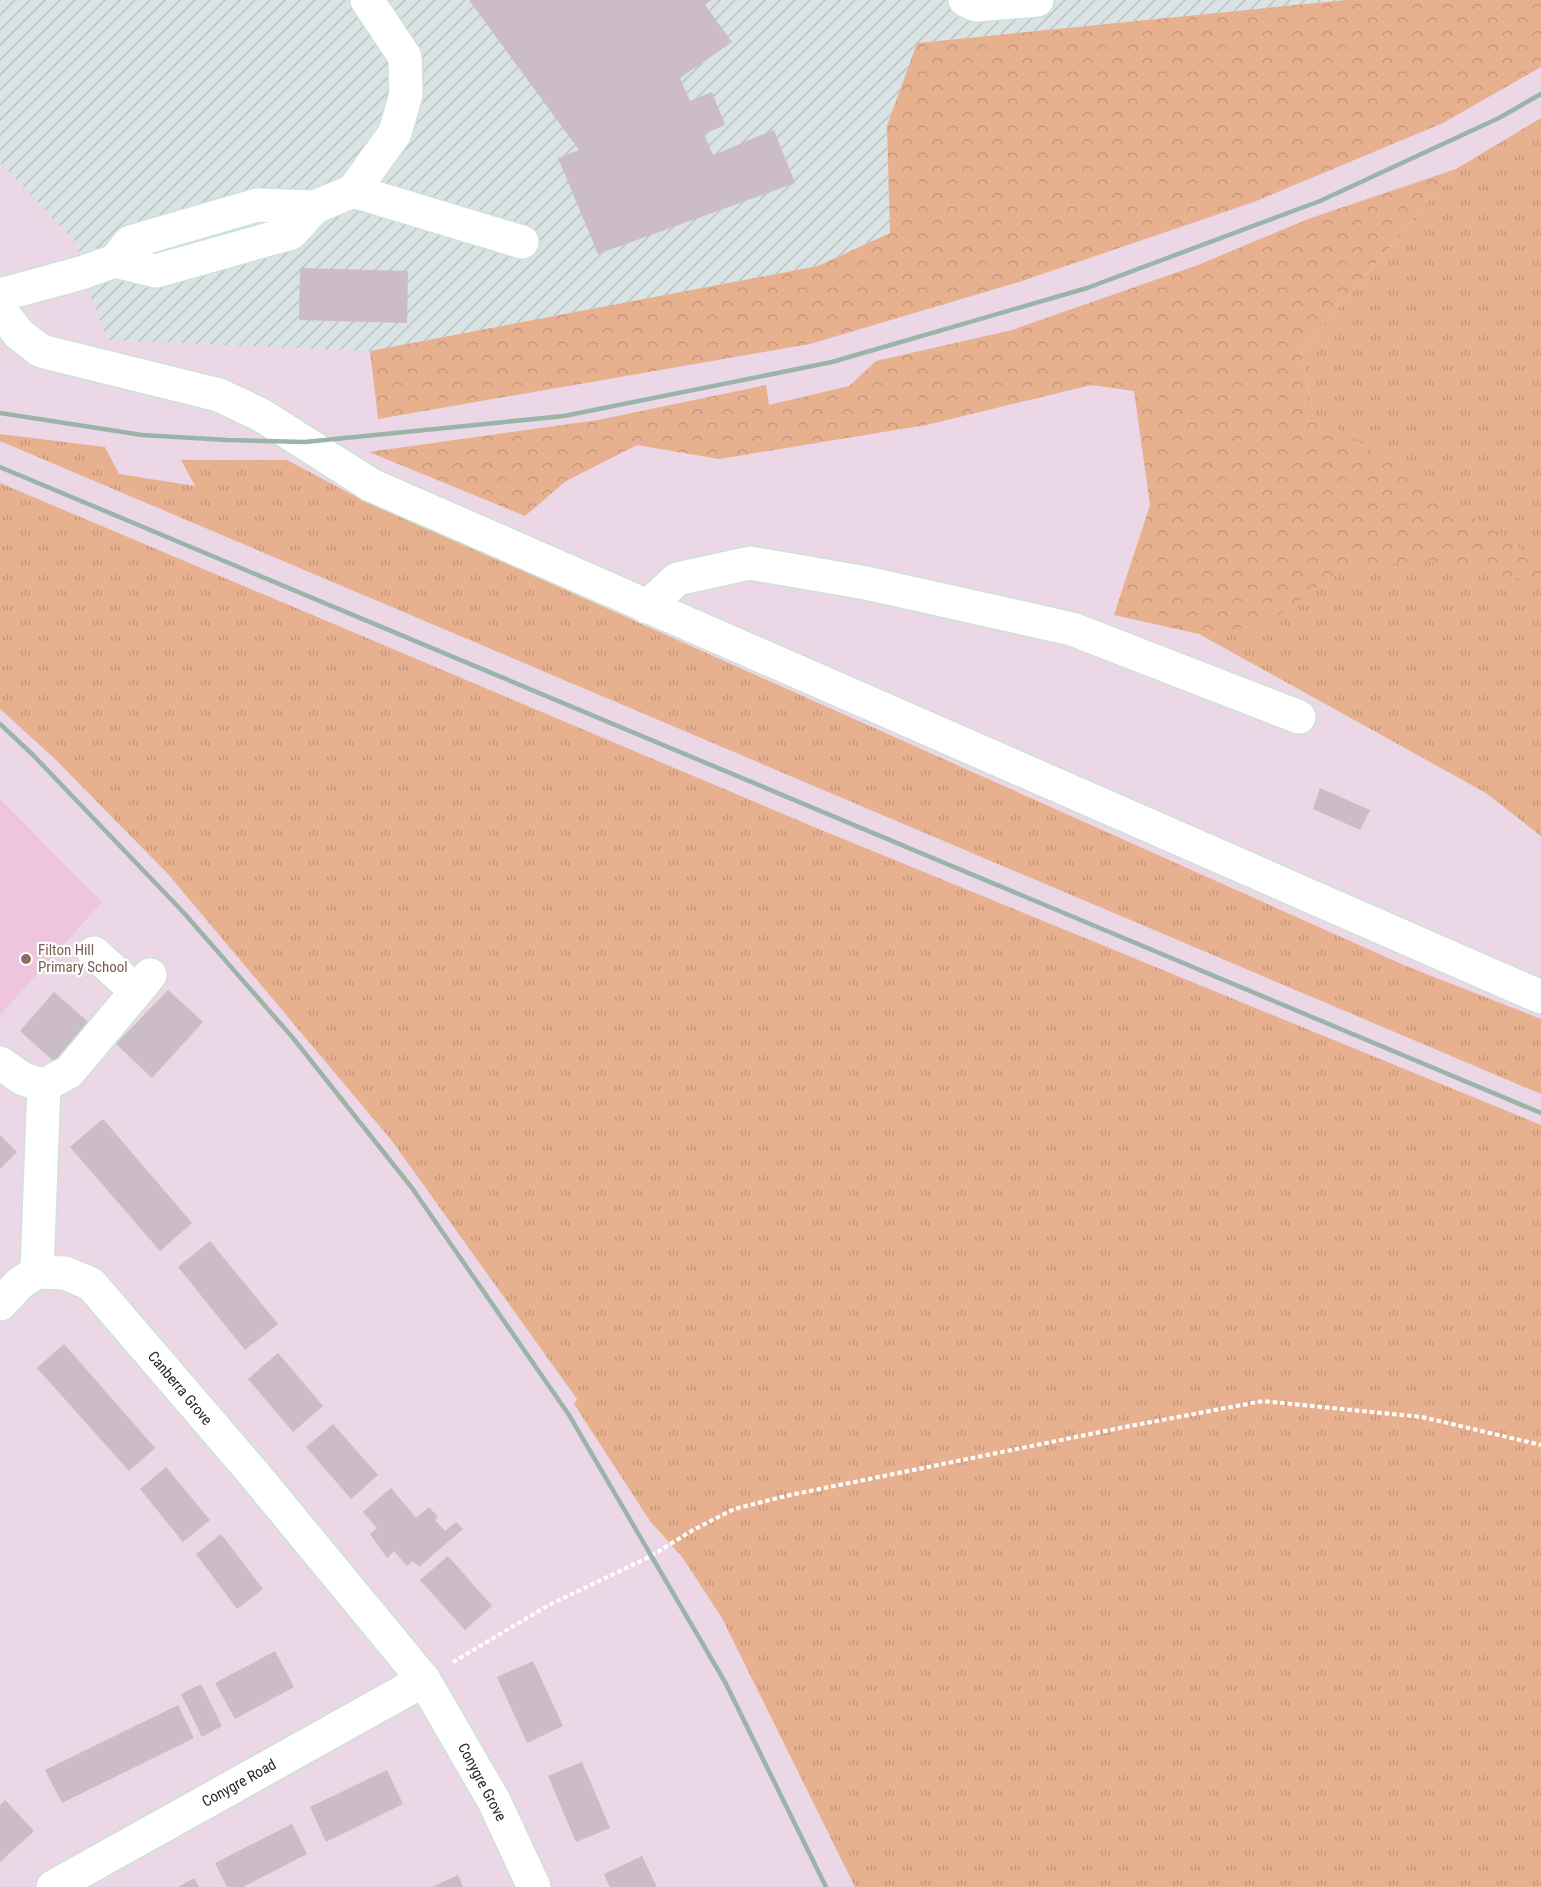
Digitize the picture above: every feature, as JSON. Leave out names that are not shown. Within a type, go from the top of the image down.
[{"type":"street","points":[[0,295],[116,261],[130,242],[257,205],[315,207],[353,191],[395,132],[406,94],[405,57],[367,0]]},
{"type":"street","points":[[965,0],[976,5],[1037,0]]},
{"type":"street","points":[[353,191],[522,242]]},
{"type":"street","points":[[0,310],[19,334],[41,351],[219,395],[261,415],[371,485],[1541,997]]},
{"type":"street","points":[[647,607],[677,579],[750,563],[866,583],[1072,629],[1299,717]]},
{"type":"street","points":[[0,1063],[22,1079],[44,1085],[69,1072],[143,983],[94,953]]},
{"type":"street","points":[[0,1304],[20,1283],[37,1272],[44,1085]]},
{"type":"street","name":"Canberra Grove","points":[[37,1272],[65,1273],[91,1284],[254,1474],[424,1680]]},
{"type":"street","name":"Conygre Road","points":[[53,1887],[424,1680]]},
{"type":"street","name":"Conygre Grove","points":[[424,1680],[494,1801],[534,1887]]},
{"type":"path","points":[[424,1680],[549,1605],[651,1556],[693,1530],[734,1509],[790,1495],[1263,1401],[1422,1418],[1541,1445]]},
{"type":"shaded area","points":[[0,0],[1346,0],[917,43],[887,126],[890,233],[818,266],[370,351],[108,340],[81,273],[78,245],[0,162]]},
{"type":"shaded area","name":"Filton Hill Primary School","points":[[0,799],[102,902],[0,1015]]},
{"type":"green space","points":[[1346,0],[1541,0],[1541,67],[1443,123],[1254,202],[1019,282],[810,344],[378,419],[370,351],[818,266],[890,233],[887,126],[917,43]]},
{"type":"green space","points":[[1541,118],[1541,836],[1486,793],[1199,634],[1313,412],[1301,352],[1456,169]]},
{"type":"green space","points":[[1456,169],[1301,352],[1313,412],[1541,562],[1541,583],[1419,560],[1339,572],[1265,624],[1199,634],[1114,615],[1150,505],[1134,391],[1091,385],[926,425],[719,459],[637,445],[566,481],[525,516],[369,452],[598,420],[766,385],[769,405],[849,386],[876,361],[1012,330],[1198,265],[1308,219]]},
{"type":"green space","points":[[0,434],[105,447],[119,474],[195,486],[181,460],[287,460],[349,493],[1406,966],[1541,1019],[1541,1094],[0,441]]},
{"type":"green space","points":[[0,483],[814,827],[1541,1125],[1541,1887],[855,1887],[722,1618],[682,1557],[650,1521],[574,1404],[577,1399],[392,1141],[168,874],[54,758],[0,709]]},
{"type":"building","points":[[469,0],[711,0],[705,5],[732,42],[680,78],[690,101],[712,92],[725,125],[704,134],[713,155],[774,130],[795,183],[598,254],[558,158],[579,150]]},
{"type":"building","points":[[202,235],[205,248],[191,251],[188,238]]},
{"type":"building","points":[[300,268],[408,271],[407,323],[299,320]]},
{"type":"building","points":[[1320,788],[1370,810],[1360,830],[1313,809]]},
{"type":"building","points":[[168,990],[203,1022],[152,1078],[116,1044]]},
{"type":"building","points":[[54,992],[93,1026],[59,1066],[20,1031]]},
{"type":"building","points":[[103,1119],[192,1223],[160,1251],[70,1147]]},
{"type":"building","points":[[0,1135],[17,1152],[0,1169]]},
{"type":"building","points":[[210,1241],[278,1324],[245,1350],[178,1267]]},
{"type":"building","points":[[64,1344],[155,1448],[129,1471],[37,1368]]},
{"type":"building","points":[[278,1353],[323,1406],[293,1432],[248,1379]]},
{"type":"building","points":[[333,1424],[378,1475],[351,1499],[306,1447]]},
{"type":"building","points":[[166,1467],[210,1520],[183,1542],[140,1489]]},
{"type":"building","points":[[391,1488],[416,1518],[429,1507],[438,1517],[435,1520],[445,1531],[456,1522],[463,1529],[419,1567],[413,1561],[407,1566],[394,1551],[387,1558],[370,1534],[377,1528],[363,1512]]},
{"type":"building","points":[[221,1534],[263,1589],[237,1609],[196,1554]]},
{"type":"building","points":[[448,1556],[492,1606],[465,1630],[420,1580]]},
{"type":"building","points":[[275,1651],[294,1687],[235,1719],[215,1683]]},
{"type":"building","points":[[533,1661],[563,1726],[527,1743],[497,1677]]},
{"type":"building","points":[[201,1684],[222,1726],[202,1737],[181,1694]]},
{"type":"building","points":[[178,1705],[194,1738],[62,1803],[45,1770]]},
{"type":"building","points":[[582,1762],[610,1828],[576,1842],[548,1776]]},
{"type":"building","points":[[387,1770],[403,1804],[326,1842],[310,1807]]},
{"type":"building","points":[[5,1800],[34,1831],[0,1862],[0,1805]]},
{"type":"building","points":[[292,1824],[307,1854],[243,1887],[227,1887],[215,1863]]},
{"type":"building","points":[[642,1856],[657,1887],[610,1887],[604,1874]]},
{"type":"building","points":[[458,1875],[463,1887],[432,1887]]},
{"type":"building","points":[[194,1878],[199,1887],[178,1887]]},
{"type":"railway","points":[[0,413],[142,435],[305,442],[564,416],[832,362],[1087,288],[1320,201],[1499,118],[1541,94]]},
{"type":"railway","points":[[0,467],[1541,1113]]},
{"type":"railway","points":[[0,724],[33,755],[184,913],[293,1038],[412,1188],[569,1415],[725,1682],[826,1887]]},
{"type":"place","name":"Filton Hill Primary School","points":[[26,959]]}]
